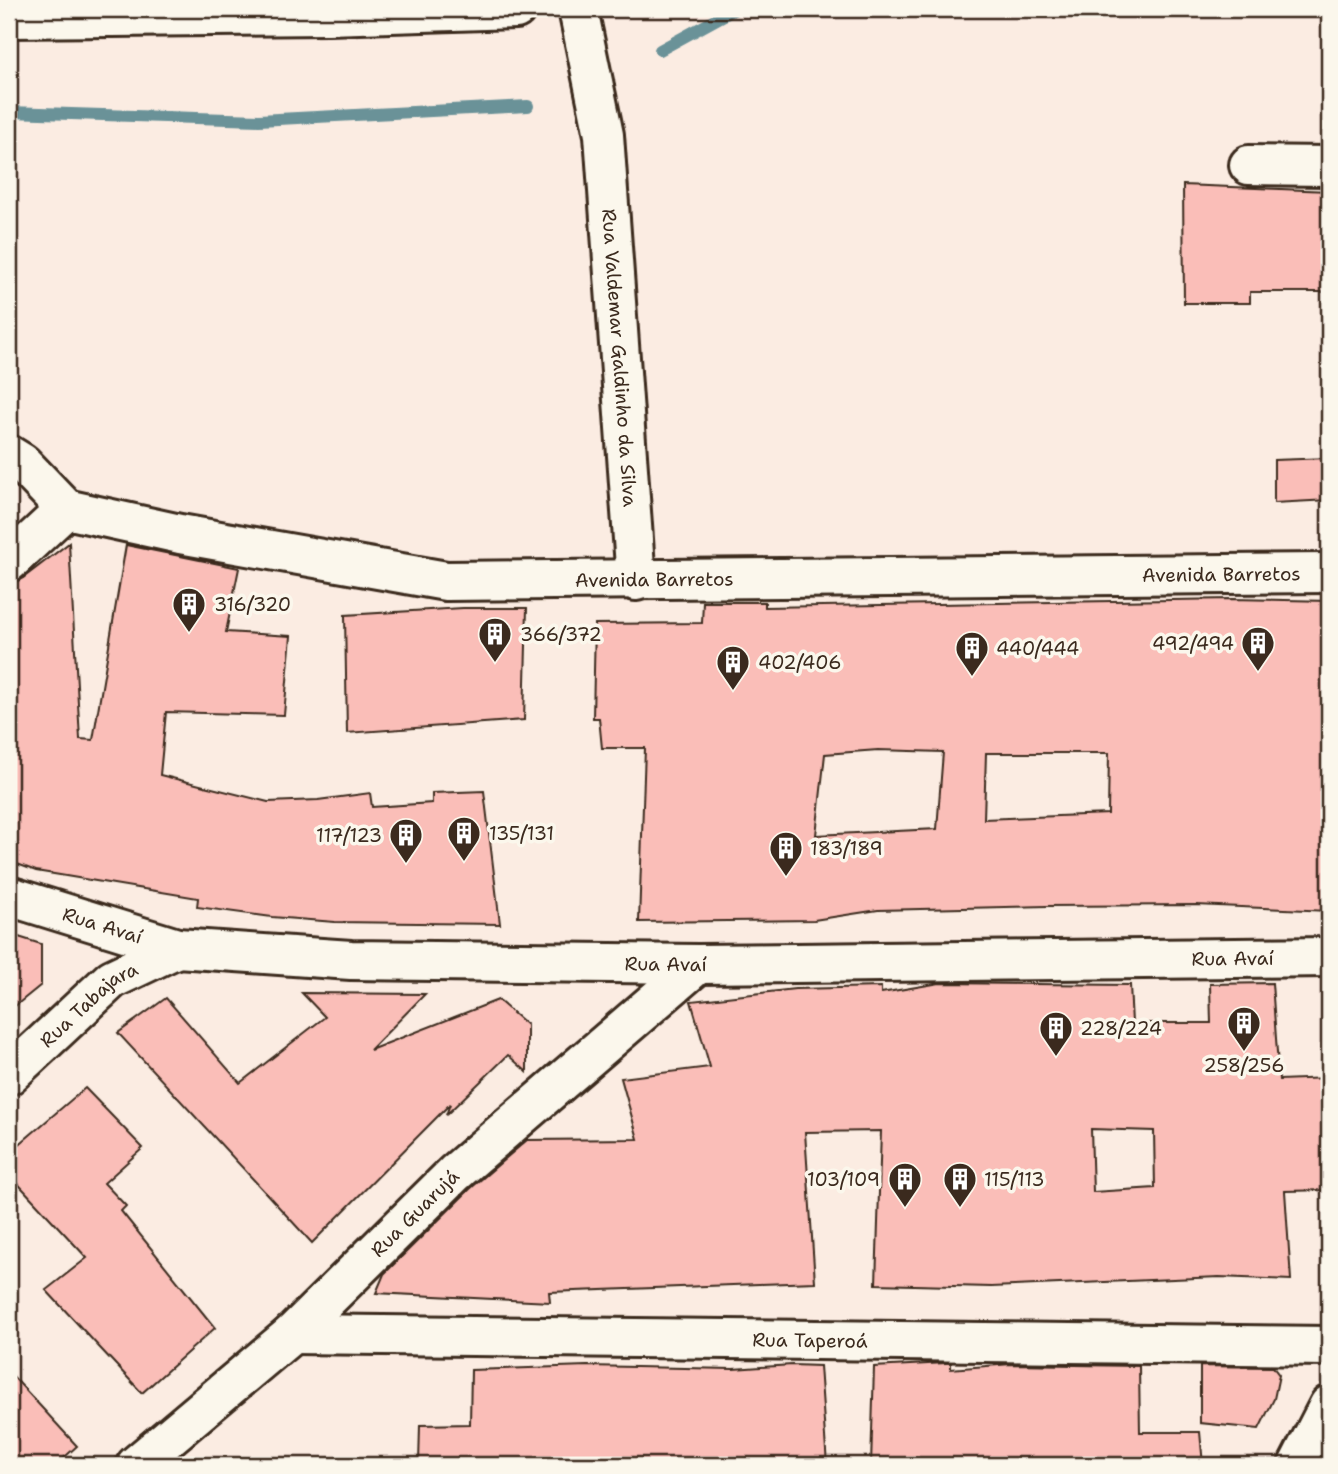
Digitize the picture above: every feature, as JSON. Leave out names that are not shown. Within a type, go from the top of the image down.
[{"type":"street","points":[[9,18],[328,15],[516,9]]},
{"type":"street","name":"Rua Valdemar Galdinho da Silva","points":[[578,9],[604,135],[636,581]]},
{"type":"street","points":[[1249,165],[1329,166]]},
{"type":"street","points":[[9,455],[22,463],[66,509],[9,562]]},
{"type":"street","name":"Avenida Barretos","points":[[66,509],[180,534],[446,581],[1329,573]]},
{"type":"street","name":"Rua Avaí","points":[[9,896],[177,948],[351,960],[698,964],[1329,957]]},
{"type":"street","name":"Rua Tabajara","points":[[9,1075],[112,979],[177,948]]},
{"type":"street","name":"Rua Guarujá","points":[[136,1465],[292,1334],[454,1173],[698,964]]},
{"type":"street","name":"Rua Taperoá","points":[[292,1334],[1329,1346]]},
{"type":"street","points":[[1297,1465],[1329,1405]]},
{"type":"building","points":[[1183,185],[1329,191],[1329,292],[1250,292],[1250,303],[1184,303]]},
{"type":"building","points":[[1329,458],[1329,500],[1274,503],[1274,460]]},
{"type":"building","points":[[69,543],[80,739],[93,740],[126,545],[239,568],[226,632],[291,636],[284,715],[166,712],[160,775],[268,802],[318,800],[370,793],[372,807],[432,803],[432,793],[484,791],[500,924],[335,922],[272,917],[197,907],[198,898],[36,871],[9,861],[9,583],[23,578]]},
{"type":"building","points":[[1232,599],[1329,601],[1329,911],[1196,905],[1047,906],[878,910],[814,920],[639,922],[645,748],[602,748],[599,718],[593,718],[595,624],[702,623],[703,602],[765,602],[765,607]],"holes":[[[878,750],[943,752],[937,829],[816,835],[825,754]],[[986,753],[1109,753],[1108,814],[984,819]]]},
{"type":"building","points":[[463,608],[527,608],[524,720],[347,733],[345,615]]},
{"type":"building","points":[[9,934],[41,944],[41,985],[9,1011]]},
{"type":"building","points":[[940,983],[1130,985],[1132,1023],[1211,1023],[1210,984],[1272,983],[1279,1080],[1329,1078],[1329,1190],[1285,1191],[1291,1280],[1219,1277],[991,1287],[876,1284],[881,1131],[805,1132],[815,1282],[549,1292],[550,1302],[376,1293],[384,1274],[470,1189],[527,1140],[638,1139],[621,1078],[710,1067],[691,1001],[795,989],[881,987],[881,993]],"holes":[[[1091,1129],[1154,1131],[1155,1188],[1093,1192]]]},
{"type":"building","points":[[302,993],[425,994],[370,1050],[498,1000],[527,1025],[527,1072],[508,1055],[446,1115],[450,1104],[312,1243],[118,1033],[166,998],[240,1083],[325,1017]]},
{"type":"building","points":[[85,1088],[143,1148],[104,1183],[126,1206],[121,1211],[215,1328],[142,1393],[46,1290],[87,1258],[9,1174],[9,1153]]},
{"type":"building","points":[[951,1363],[951,1369],[1011,1364],[1139,1366],[1140,1432],[1200,1432],[1203,1465],[871,1465],[874,1367]]},
{"type":"building","points":[[587,1366],[733,1369],[820,1366],[827,1465],[419,1465],[420,1425],[470,1424],[471,1370]]},
{"type":"building","points":[[1200,1366],[1273,1367],[1279,1375],[1274,1399],[1259,1429],[1200,1423]]},
{"type":"building","points":[[9,1372],[77,1446],[56,1465],[9,1465]]},
{"type":"waterway","points":[[660,50],[735,9]]},
{"type":"waterway","points":[[9,112],[259,120],[528,106]]},
{"type":"place","name":"316/320","points":[[189,634]]},
{"type":"place","name":"366/372","points":[[495,664]]},
{"type":"place","name":"492/494","points":[[1258,673]]},
{"type":"place","name":"440/444","points":[[972,678]]},
{"type":"place","name":"402/406","points":[[733,692]]},
{"type":"place","name":"135/131","points":[[464,863]]},
{"type":"place","name":"117/123","points":[[406,865]]},
{"type":"place","name":"183/189","points":[[786,878]]},
{"type":"place","name":"258/256","points":[[1244,1053]]},
{"type":"place","name":"228/224","points":[[1056,1058]]},
{"type":"place","name":"103/109","points":[[905,1209]]},
{"type":"place","name":"115/113","points":[[960,1209]]}]
